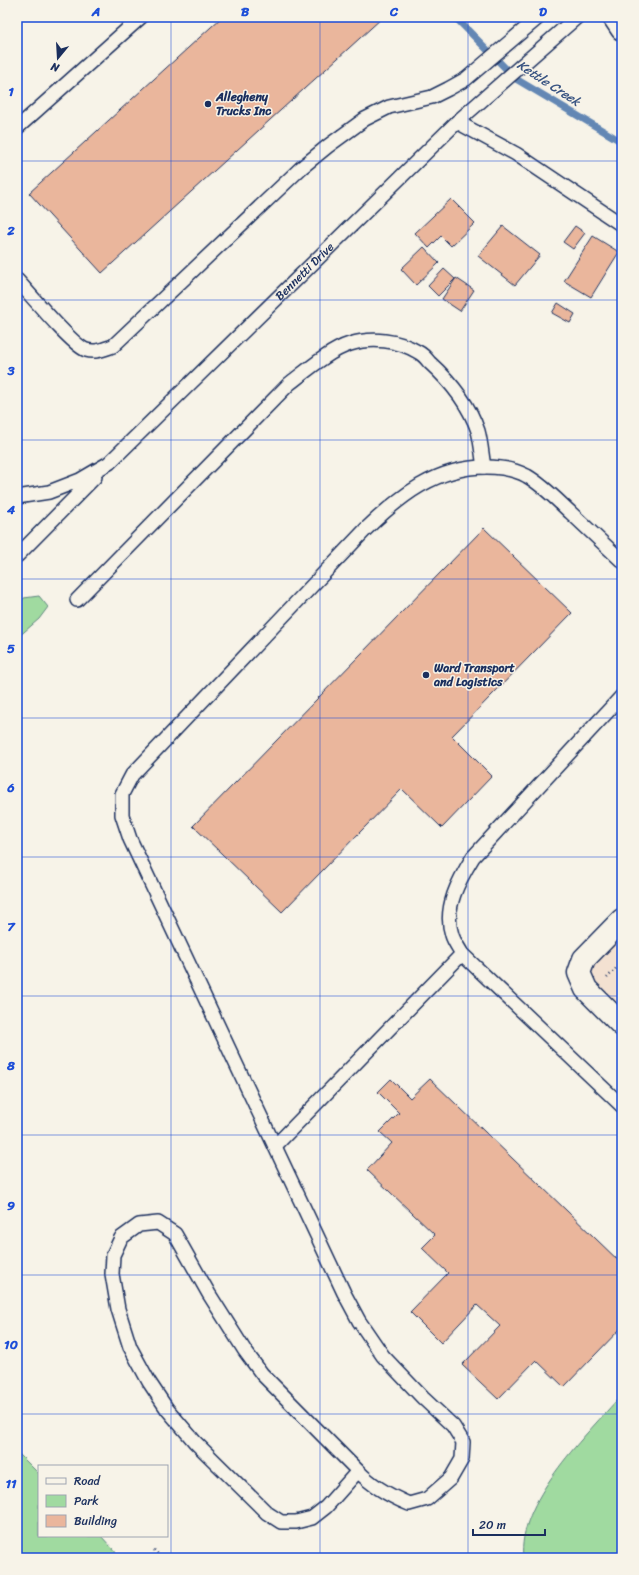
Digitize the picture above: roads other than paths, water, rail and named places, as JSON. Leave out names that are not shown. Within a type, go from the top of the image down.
[{"type":"street","points":[[614,17],[622,29]]},
{"type":"street","points":[[622,920],[584,959],[579,973],[586,989],[622,1025]]},
{"type":"lane","points":[[17,128],[142,17]]},
{"type":"lane","points":[[17,280],[71,339],[85,350],[99,351],[113,346],[295,174],[328,146],[365,119],[389,107],[432,97],[466,79],[539,17]]},
{"type":"lane","name":"Bennetti Drive","points":[[17,497],[49,492],[80,480],[109,463],[457,122],[577,17]]},
{"type":"lane","points":[[457,122],[516,154],[622,225]]},
{"type":"lane","points":[[77,600],[289,384],[321,359],[350,344],[375,340],[401,344],[419,352],[455,388],[466,405],[478,431],[484,467]]},
{"type":"lane","points":[[17,556],[109,463]]},
{"type":"lane","points":[[358,1471],[326,1507],[312,1518],[296,1522],[281,1522],[267,1513],[195,1442],[167,1409],[149,1382],[130,1347],[118,1309],[112,1274],[113,1255],[121,1238],[139,1225],[158,1223],[175,1234],[213,1301],[245,1351],[262,1374],[358,1471],[388,1495],[409,1504],[427,1499],[451,1478],[462,1458],[463,1442],[453,1426],[384,1356],[359,1321],[344,1293],[130,839],[122,816],[122,794],[132,775],[360,535],[390,506],[414,489],[437,477],[461,468],[484,467],[506,468],[526,476],[548,490],[622,561]]},
{"type":"lane","points":[[622,696],[473,857],[453,894],[449,916],[452,935],[462,954],[622,1106]]},
{"type":"lane","points":[[274,1146],[462,954]]},
{"type":"waterway","name":"Kettle Creek","points":[[455,17],[516,79],[622,142]]},
{"type":"place","name":"Allegheny Trucks Inc","points":[[208,104]]},
{"type":"place","name":"Ward Transport and Logistics","points":[[426,675]]}]
